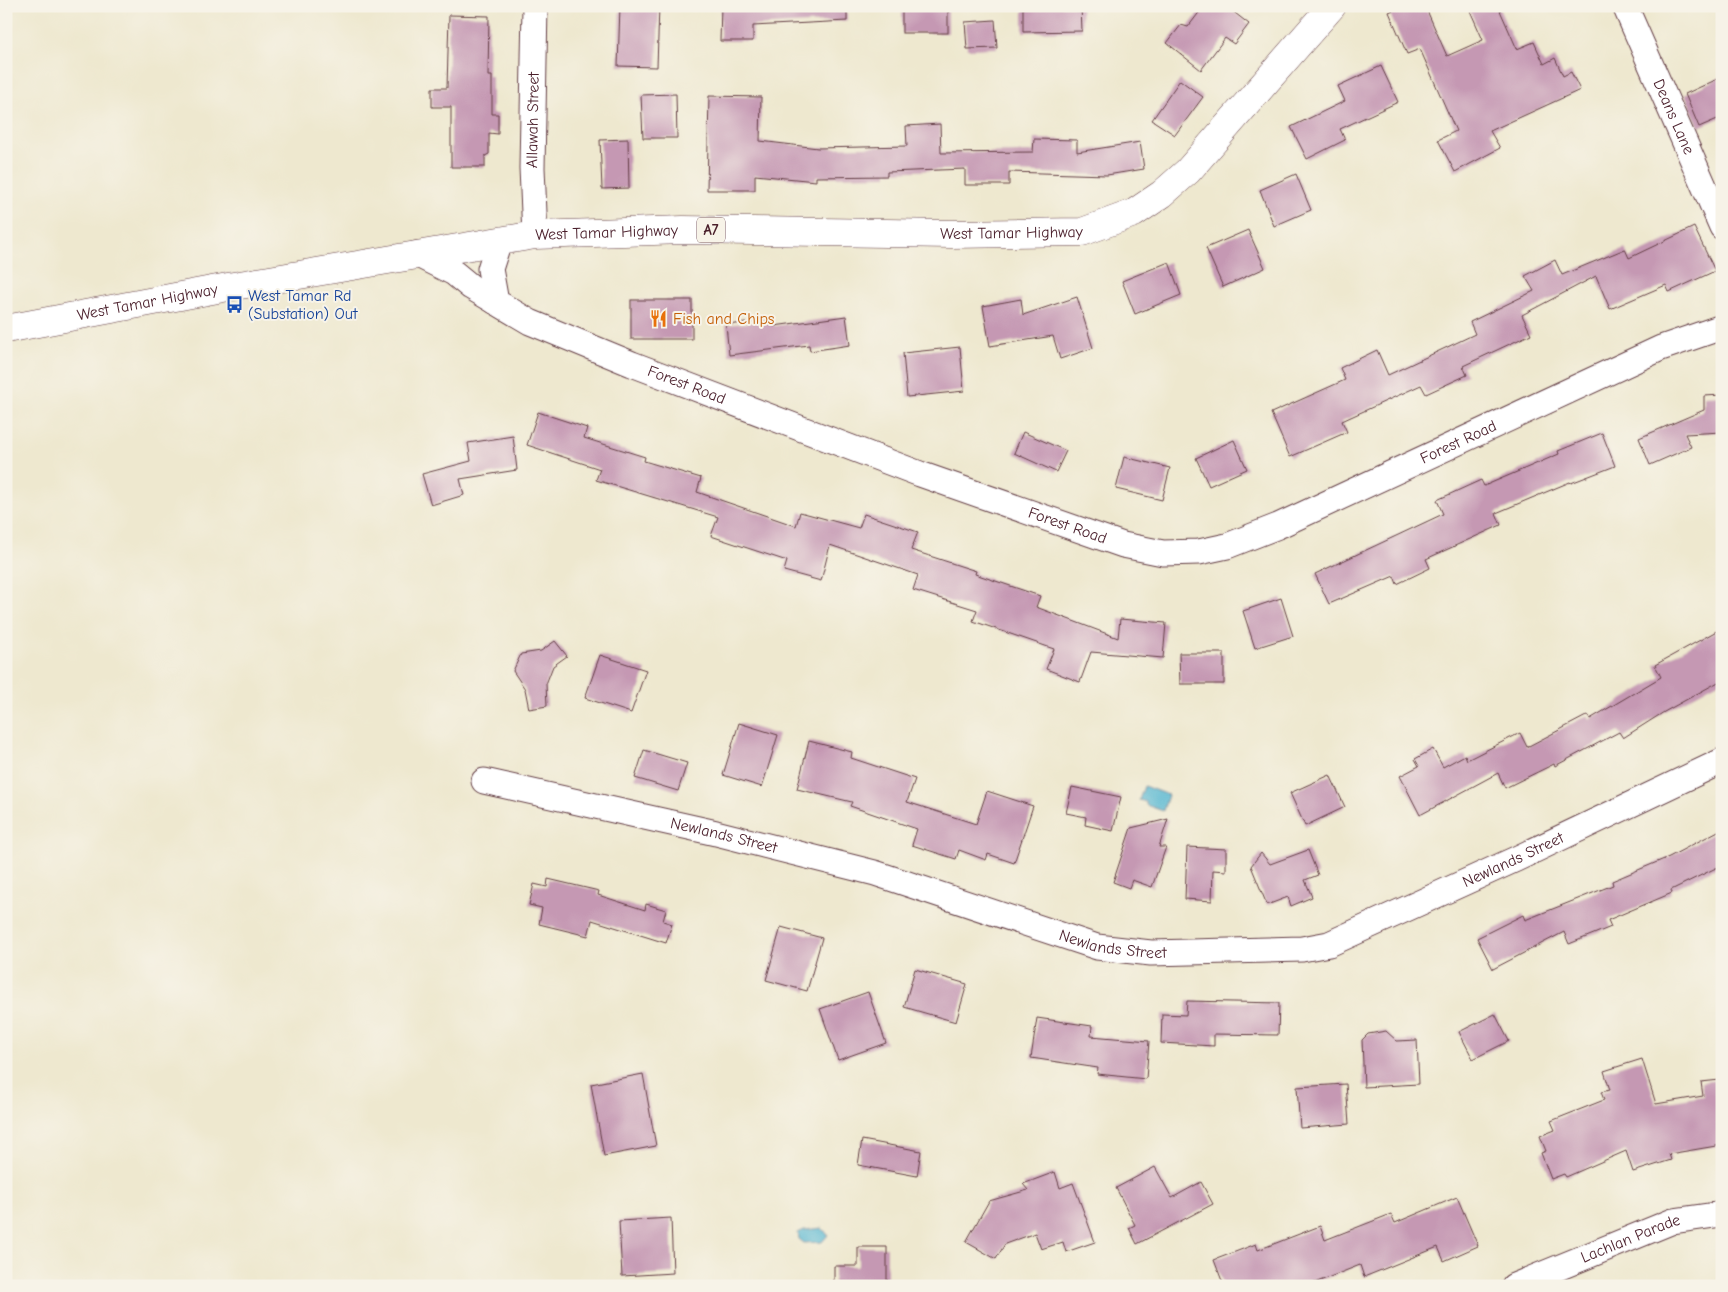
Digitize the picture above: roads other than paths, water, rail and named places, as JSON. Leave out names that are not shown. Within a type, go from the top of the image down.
[{"type":"highway","name":"West Tamar Highway","points":[[6,328],[416,254],[535,235],[683,230],[950,234],[1082,232],[1134,213],[1162,194],[1188,171],[1332,6]]},
{"type":"street","name":"Allawah Street","points":[[535,6],[532,168],[535,235]]},
{"type":"street","name":"Deans Lane","points":[[1625,6],[1722,227]]},
{"type":"street","points":[[496,302],[490,269],[499,241]]},
{"type":"street","name":"Forest Road","points":[[416,254],[454,273],[471,287],[530,322],[632,364],[920,474],[1123,545],[1163,553],[1199,552],[1227,546],[1250,537],[1661,348],[1722,327]]},
{"type":"street","name":"Newlands Street","points":[[484,781],[716,833],[875,873],[1097,947],[1151,953],[1302,949],[1329,944],[1516,859],[1722,761]]},
{"type":"street","name":"Lachlan Parade","points":[[1514,1286],[1673,1221],[1722,1214]]},
{"type":"water","points":[[1144,786],[1168,795],[1163,811],[1146,805],[1146,802],[1139,800]]},
{"type":"water","points":[[822,1228],[828,1235],[822,1242],[804,1243],[799,1239],[798,1233],[804,1230]]},
{"type":"place","name":"West Tamar Rd (Substation) Out","points":[[234,305]]},
{"type":"place","name":"Fish and Chips","points":[[659,319]]}]
